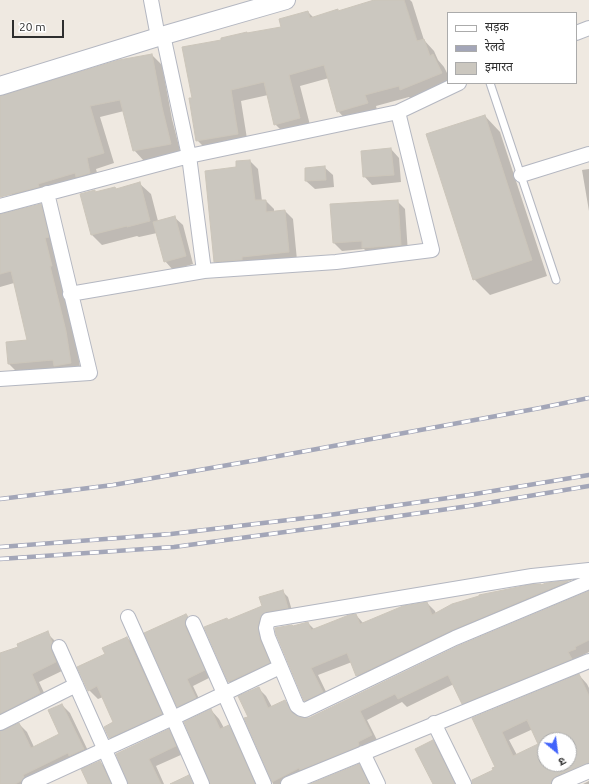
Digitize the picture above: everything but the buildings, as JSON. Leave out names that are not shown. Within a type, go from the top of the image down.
[{"type":"street","points":[[151,0],[189,156],[204,271]]},
{"type":"street","points":[[0,86],[160,36],[286,0]]},
{"type":"street","points":[[577,33],[589,28]]},
{"type":"street","points":[[0,206],[189,156],[398,112],[456,84]]},
{"type":"street","points":[[70,294],[204,271],[336,262],[432,250],[398,112]]},
{"type":"street","points":[[521,175],[589,154]]},
{"type":"street","points":[[0,379],[90,373],[47,193]]},
{"type":"street","points":[[589,570],[532,576],[268,620],[266,628],[280,667],[297,706],[301,710],[305,710],[455,638],[589,582]]},
{"type":"street","points":[[128,617],[202,784]]},
{"type":"street","points":[[193,623],[264,784]]},
{"type":"street","points":[[59,648],[120,784]]},
{"type":"street","points":[[291,783],[434,723],[589,661]]},
{"type":"street","points":[[28,784],[174,718],[280,667]]},
{"type":"street","points":[[0,723],[76,685]]},
{"type":"street","points":[[434,723],[464,784]]},
{"type":"street","points":[[363,753],[378,784]]},
{"type":"street","points":[[559,784],[589,771]]},
{"type":"lane","points":[[490,84],[556,280]]},
{"type":"railway","points":[[0,499],[113,485],[257,460],[589,398]]},
{"type":"railway","points":[[0,547],[171,534],[322,516],[469,495],[589,475]]},
{"type":"railway","points":[[0,559],[174,547],[469,506],[589,486]]}]
